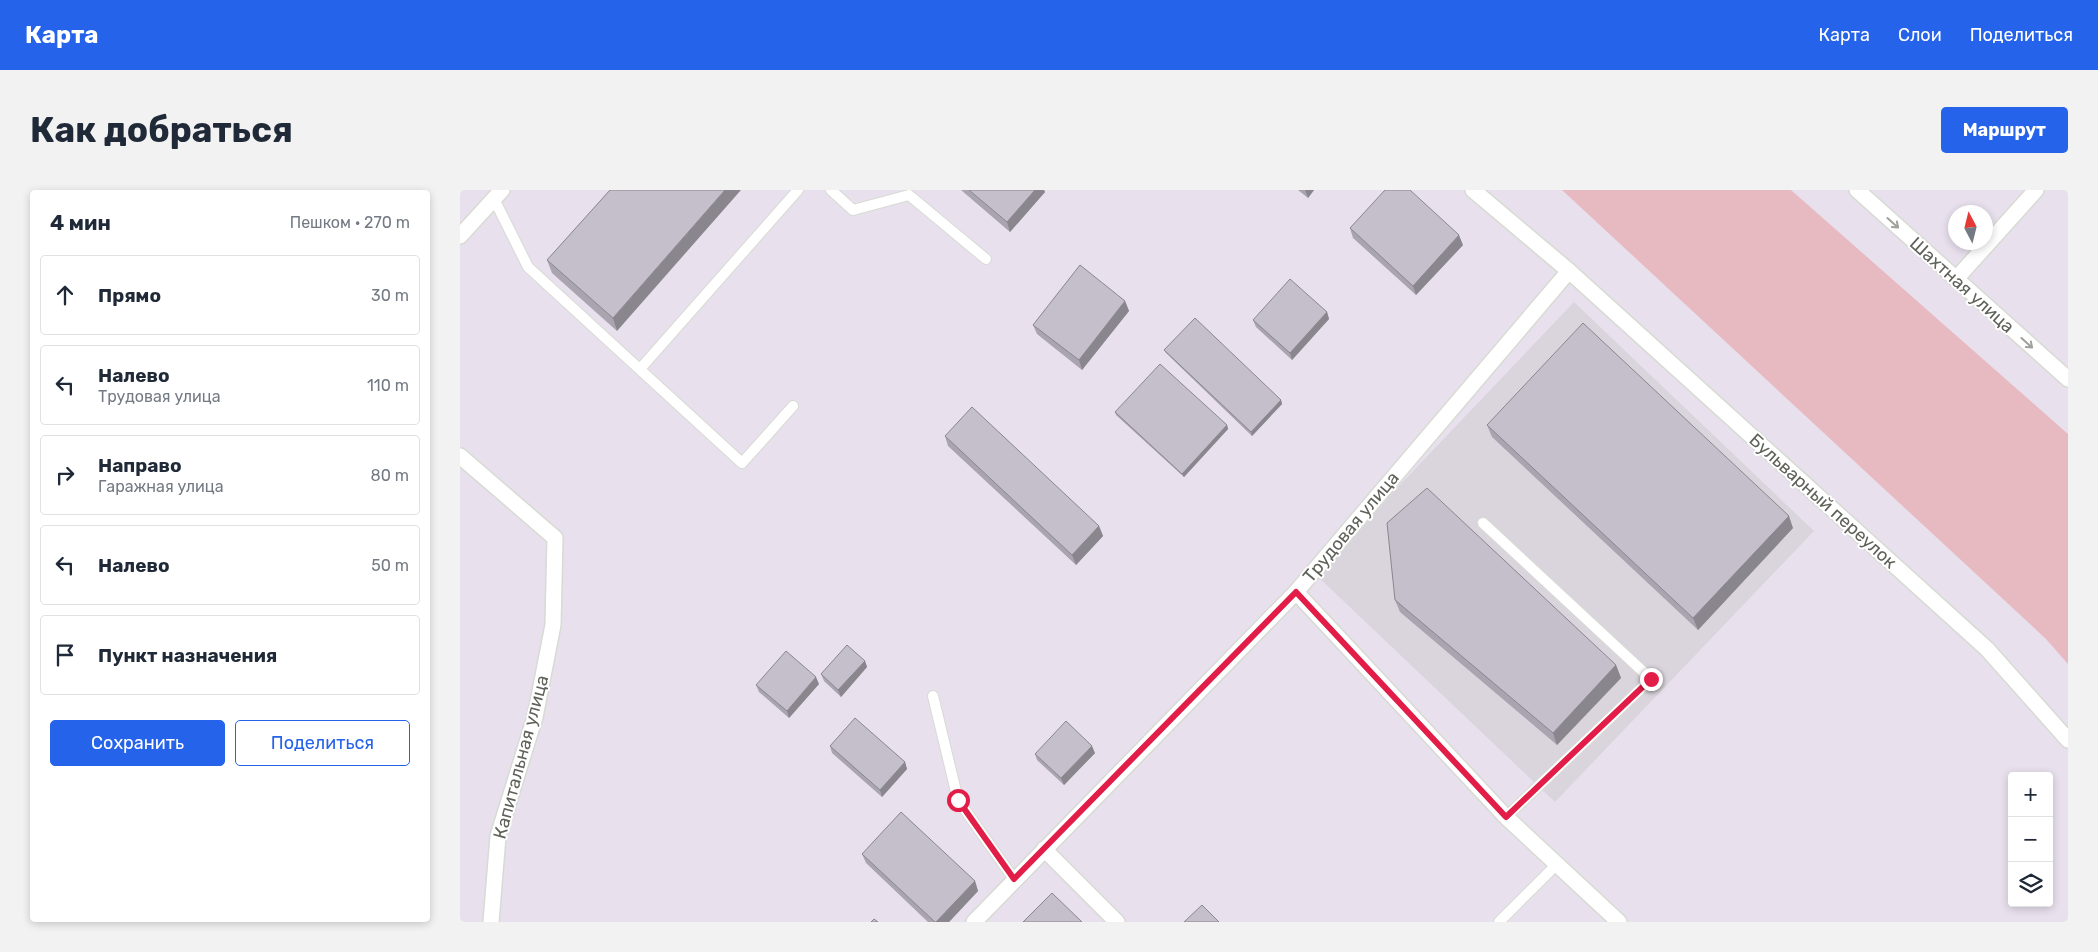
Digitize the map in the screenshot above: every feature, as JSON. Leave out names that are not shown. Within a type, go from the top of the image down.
[{"type":"street","name":"Бульварный переулок","points":[[1473,190],[1569,271],[1987,649],[2068,740]]},
{"type":"street","name":"Шахтная улица","points":[[1857,190],[2068,379]]},
{"type":"street","points":[[1956,279],[2036,190]]},
{"type":"street","points":[[460,236],[498,195]]},
{"type":"street","name":"Трудовая улица","points":[[974,922],[1296,592],[1569,271]]},
{"type":"street","name":"Капитальная улица","points":[[460,456],[555,538],[553,625],[535,718],[498,836],[491,922]]},
{"type":"street","points":[[1296,592],[1506,817],[1619,922]]},
{"type":"street","points":[[1044,849],[1117,922]]},
{"type":"lane","points":[[640,369],[798,190]]},
{"type":"lane","points":[[831,190],[853,210],[909,195],[986,259]]},
{"type":"lane","points":[[498,195],[528,267],[742,463],[793,406]]},
{"type":"lane","points":[[1483,523],[1651,679],[1506,817]]},
{"type":"lane","points":[[933,696],[958,800],[1014,879]]},
{"type":"lane","points":[[1499,922],[1557,864]]},
{"type":"shaded area","points":[[1562,190],[1791,190],[2068,434],[2068,664],[2046,639]]},
{"type":"shaded area","points":[[1574,302],[1814,531],[1555,802],[1315,574]]},
{"type":"building","points":[[610,190],[725,190],[613,318],[547,260]]},
{"type":"building","points":[[969,190],[1035,190],[1007,222]]},
{"type":"building","points":[[1385,190],[1410,190],[1459,235],[1413,286],[1350,228]]},
{"type":"building","points":[[1080,265],[1125,301],[1079,360],[1033,325]]},
{"type":"building","points":[[1290,279],[1327,312],[1290,353],[1253,320]]},
{"type":"building","points":[[1195,318],[1281,400],[1251,432],[1164,350]]},
{"type":"building","points":[[1583,323],[1789,516],[1693,618],[1487,425]]},
{"type":"building","points":[[1160,364],[1227,425],[1182,474],[1115,412]]},
{"type":"building","points":[[972,407],[1099,526],[1072,555],[945,436]]},
{"type":"building","points":[[1427,488],[1616,665],[1553,733],[1395,600],[1387,523]]},
{"type":"building","points":[[847,645],[865,661],[838,690],[821,674]]},
{"type":"building","points":[[786,651],[816,677],[787,711],[756,685]]},
{"type":"building","points":[[855,718],[905,762],[880,790],[830,746]]},
{"type":"building","points":[[1066,721],[1092,746],[1061,778],[1035,754]]},
{"type":"building","points":[[901,812],[975,881],[936,922],[862,854]]},
{"type":"building","points":[[1052,893],[1082,922],[1023,922]]},
{"type":"building","points":[[1202,905],[1219,922],[1184,922]]},
{"type":"route","points":[[958,800],[1014,879],[1296,592],[1506,817],[1651,679]]}]
